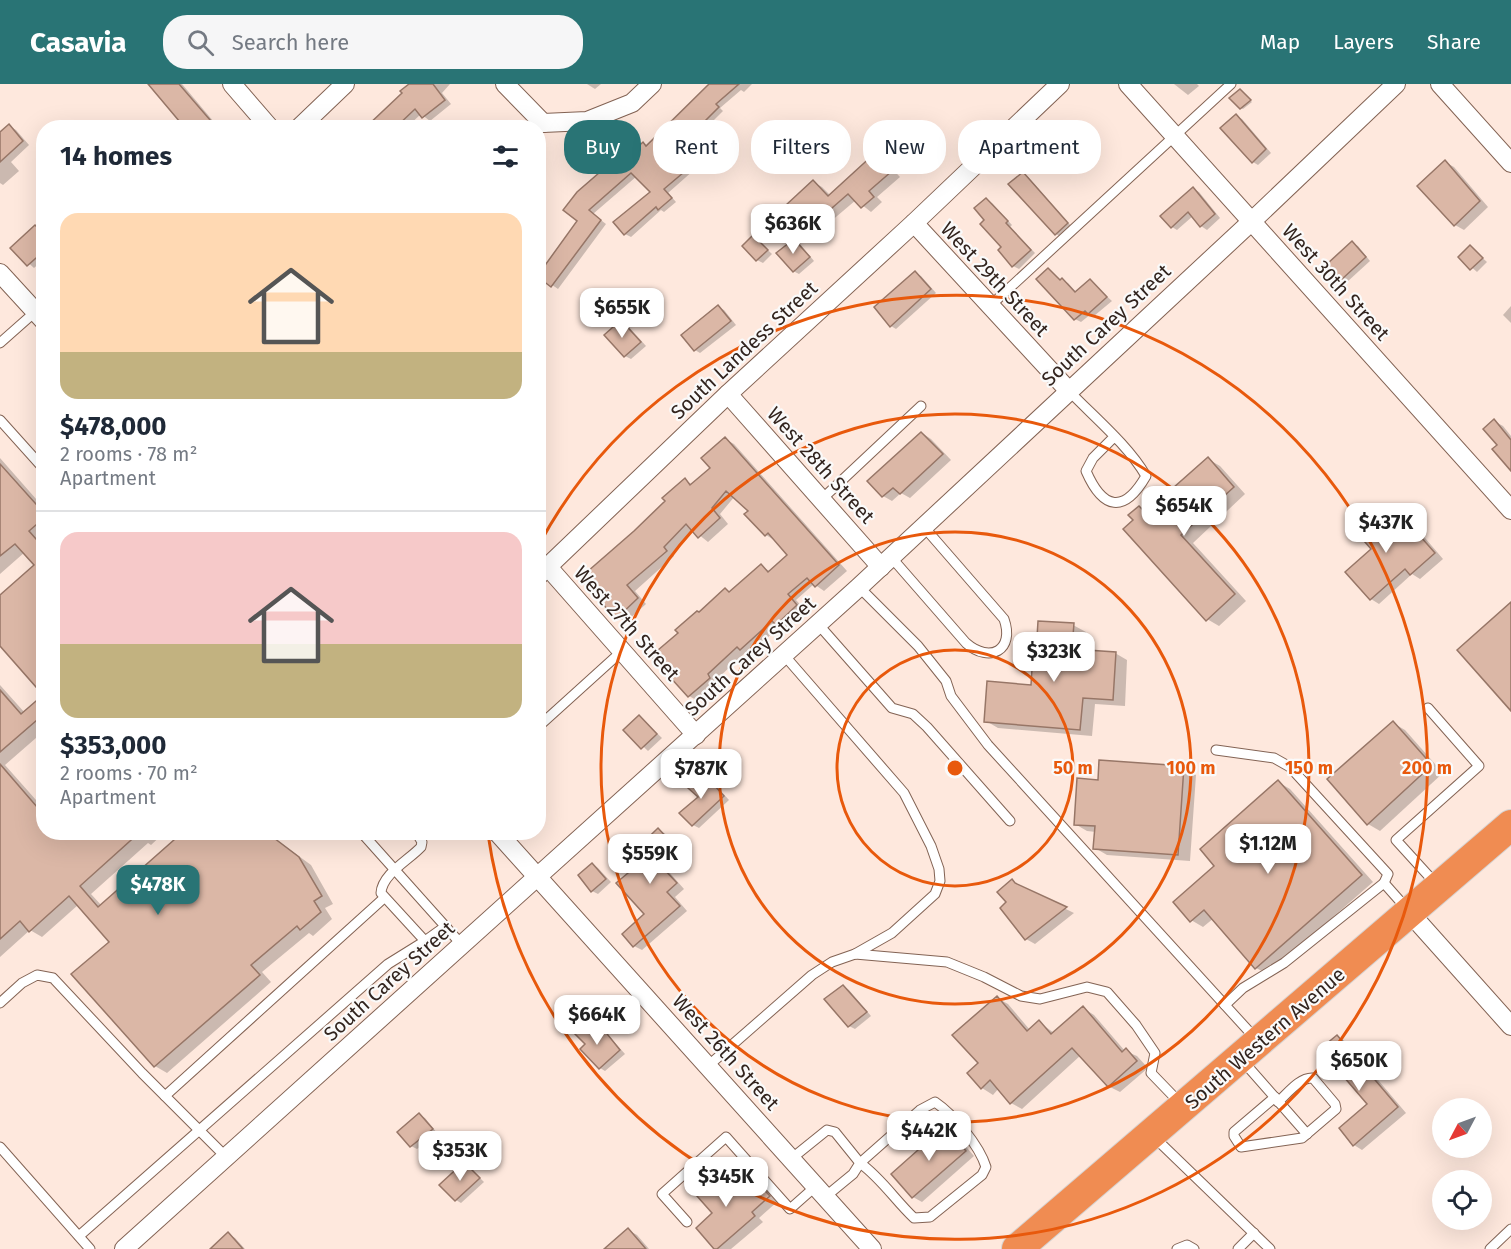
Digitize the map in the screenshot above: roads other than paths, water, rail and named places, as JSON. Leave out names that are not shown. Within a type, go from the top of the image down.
[{"type":"highway","name":"South Western Avenue","points":[[1017,1249],[1439,888],[1508,832]]},
{"type":"street","points":[[232,84],[263,120]]},
{"type":"street","points":[[307,120],[345,84]]},
{"type":"street","points":[[506,84],[534,120]]},
{"type":"street","points":[[546,128],[587,121],[632,103],[652,84]]},
{"type":"street","name":"South Landess Street","points":[[546,569],[728,394],[914,223],[1060,84]]},
{"type":"street","name":"West 30th Street","points":[[1128,84],[1507,497]]},
{"type":"street","name":"South Carey Street","points":[[124,1249],[859,587],[1396,84]]},
{"type":"street","points":[[1440,84],[1511,163]]},
{"type":"street","name":"West 29th Street","points":[[914,223],[1068,391]]},
{"type":"street","points":[[0,274],[36,313]]},
{"type":"street","name":"West 28th Street","points":[[728,394],[822,499],[886,562]]},
{"type":"street","name":"West 27th Street","points":[[546,575],[622,651],[696,735]]},
{"type":"street","name":"West 26th Street","points":[[504,840],[872,1249]]},
{"type":"street","points":[[1410,913],[1511,1026]]},
{"type":"lane","points":[[990,306],[1231,84]]},
{"type":"lane","points":[[0,343],[36,318]]},
{"type":"lane","points":[[1068,391],[1114,437],[1146,476],[1139,489],[1126,500],[1115,503],[1103,499],[1094,488],[1086,471],[1093,458],[1114,437]]},
{"type":"lane","points":[[822,499],[921,406]]},
{"type":"lane","points":[[0,420],[36,460]]},
{"type":"lane","points":[[886,562],[976,651],[986,654],[1002,647],[1007,639],[1004,619],[924,526]]},
{"type":"lane","points":[[859,587],[918,646],[946,681],[951,696],[988,745],[1225,1005],[1277,1099],[1307,1134]]},
{"type":"lane","points":[[818,624],[892,708],[913,714],[927,727],[1010,821]]},
{"type":"lane","points":[[546,720],[622,651]]},
{"type":"lane","points":[[708,1066],[812,975],[832,962],[855,954],[892,933],[935,894],[940,881],[939,869],[931,846],[904,793],[784,655]]},
{"type":"lane","points":[[1428,708],[1479,766],[1396,840],[1439,888]]},
{"type":"lane","points":[[1216,750],[1274,758],[1290,767],[1388,874],[1384,883],[1284,963],[1243,988],[1225,1005]]},
{"type":"lane","points":[[368,840],[462,945]]},
{"type":"lane","points":[[421,840],[421,847],[394,870],[381,888],[381,893],[425,941]]},
{"type":"lane","points":[[1384,883],[1410,913]]},
{"type":"lane","points":[[165,1096],[384,898]]},
{"type":"lane","points":[[79,1236],[388,964],[446,926]]},
{"type":"lane","points":[[855,954],[946,962],[984,977],[1021,996],[1040,999],[1087,987],[1107,992],[1136,1025],[1155,1053],[1151,1073],[1183,1107]]},
{"type":"lane","points":[[0,1003],[22,982],[37,975],[53,978],[226,1157]]},
{"type":"lane","points":[[1307,1077],[1313,1077],[1335,1104],[1336,1109],[1302,1138],[1241,1147],[1234,1132],[1277,1099],[1307,1077]]},
{"type":"lane","points":[[687,1222],[662,1194],[726,1137],[790,1209],[853,1173],[860,1163],[920,1110],[935,1102],[948,1111],[982,1156],[986,1167],[982,1175],[930,1217],[914,1218],[874,1173],[860,1163],[835,1132],[827,1130],[791,1159]]},
{"type":"lane","points":[[1152,1134],[1270,1249]]},
{"type":"lane","points":[[0,1147],[90,1249]]},
{"type":"lane","points":[[1490,1249],[1511,1229]]},
{"type":"lane","points":[[1238,1249],[1254,1233]]},
{"type":"lane","points":[[1177,1249],[1187,1245],[1194,1249]]}]
